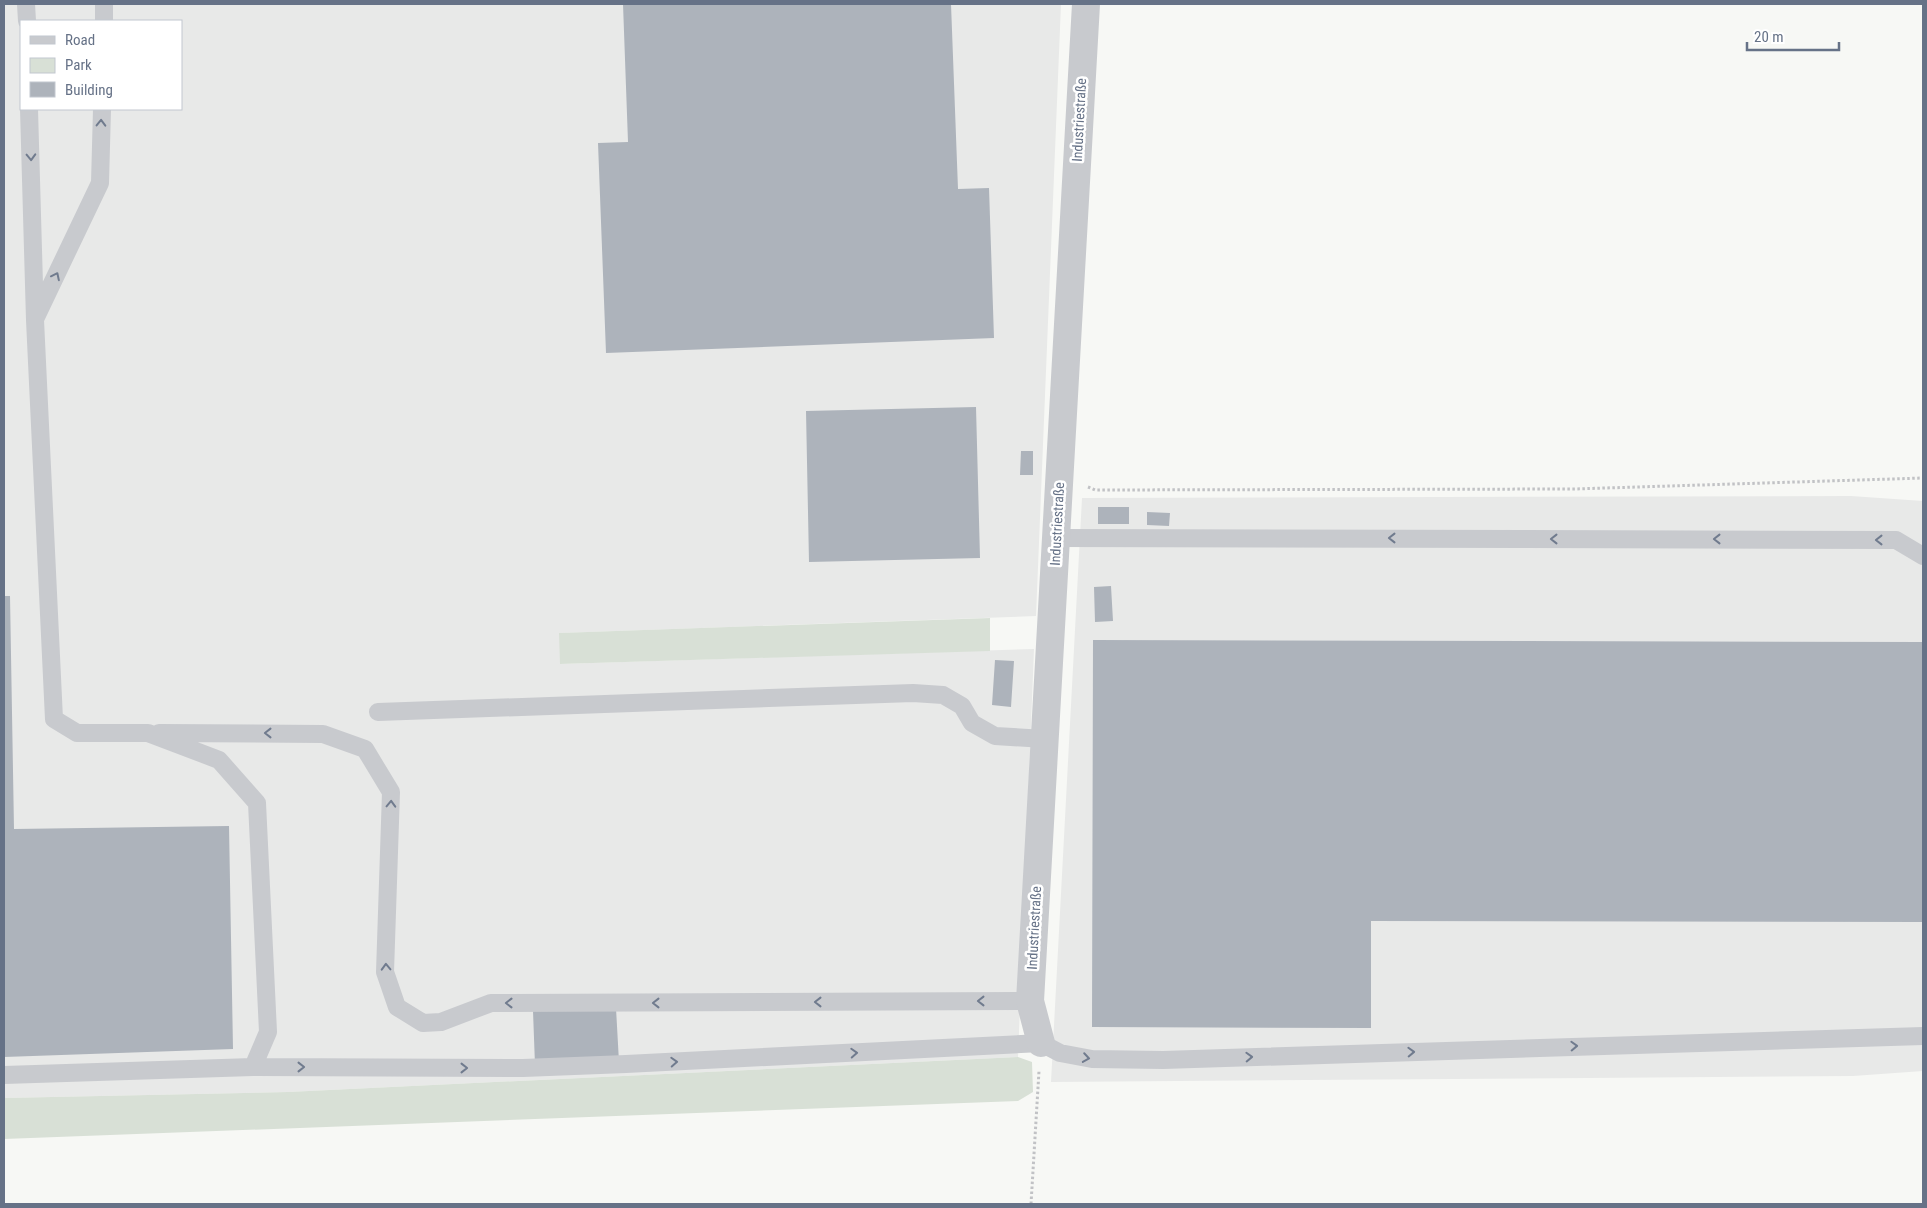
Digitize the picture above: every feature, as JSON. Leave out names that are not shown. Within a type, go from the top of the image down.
[{"type":"street","name":"Industriestraße","points":[[1041,1043],[1030,1001],[1086,4]]},
{"type":"lane","points":[[26,4],[27,20]]},
{"type":"lane","points":[[104,4],[104,20]]},
{"type":"lane","points":[[29,110],[35,320],[54,719],[77,733],[323,734],[365,749],[391,792],[385,972],[396,1007],[423,1023],[441,1022],[491,1003],[1030,1001]]},
{"type":"lane","points":[[35,320],[100,183],[102,110]]},
{"type":"lane","points":[[1056,538],[1896,540],[1923,556]]},
{"type":"lane","points":[[378,712],[913,692],[943,695],[962,706],[972,723],[995,736],[1045,739]]},
{"type":"lane","points":[[148,733],[219,760],[257,803],[268,1032],[253,1067]]},
{"type":"lane","points":[[4,1075],[253,1067],[522,1068],[1041,1043],[1060,1053],[1092,1059],[1164,1060],[1923,1036]]},
{"type":"path","points":[[1060,475],[1095,490],[1574,489],[1923,478]]},
{"type":"path","points":[[1031,1204],[1041,1043]]},
{"type":"shaded area","points":[[4,4],[1061,4],[1036,616],[560,633],[560,664],[1034,649],[1018,1057],[288,1092],[4,1098]]},
{"type":"shaded area","points":[[1851,496],[1923,501],[1923,1071],[1853,1076],[1051,1082],[1082,498]]},
{"type":"green space","points":[[990,618],[990,651],[560,664],[559,633]]},
{"type":"green space","points":[[1018,1057],[1032,1062],[1033,1092],[1018,1101],[4,1139],[4,1098],[288,1092]]},
{"type":"building","points":[[623,4],[951,4],[958,189],[989,188],[994,338],[606,353],[598,143],[628,142]]},
{"type":"building","points":[[976,407],[980,558],[809,562],[806,411]]},
{"type":"building","points":[[1021,451],[1033,451],[1033,475],[1020,475]]},
{"type":"building","points":[[1098,507],[1129,507],[1129,524],[1098,524]]},
{"type":"building","points":[[1147,512],[1170,513],[1169,526],[1147,525]]},
{"type":"building","points":[[1111,586],[1113,621],[1095,622],[1094,587]]},
{"type":"building","points":[[4,596],[10,596],[14,829],[229,826],[233,1049],[4,1057]]},
{"type":"building","points":[[1093,640],[1923,642],[1923,922],[1371,921],[1371,1028],[1092,1027]]},
{"type":"building","points":[[995,660],[1014,661],[1011,707],[992,705]]},
{"type":"building","points":[[616,1008],[619,1062],[535,1065],[533,1011]]}]
